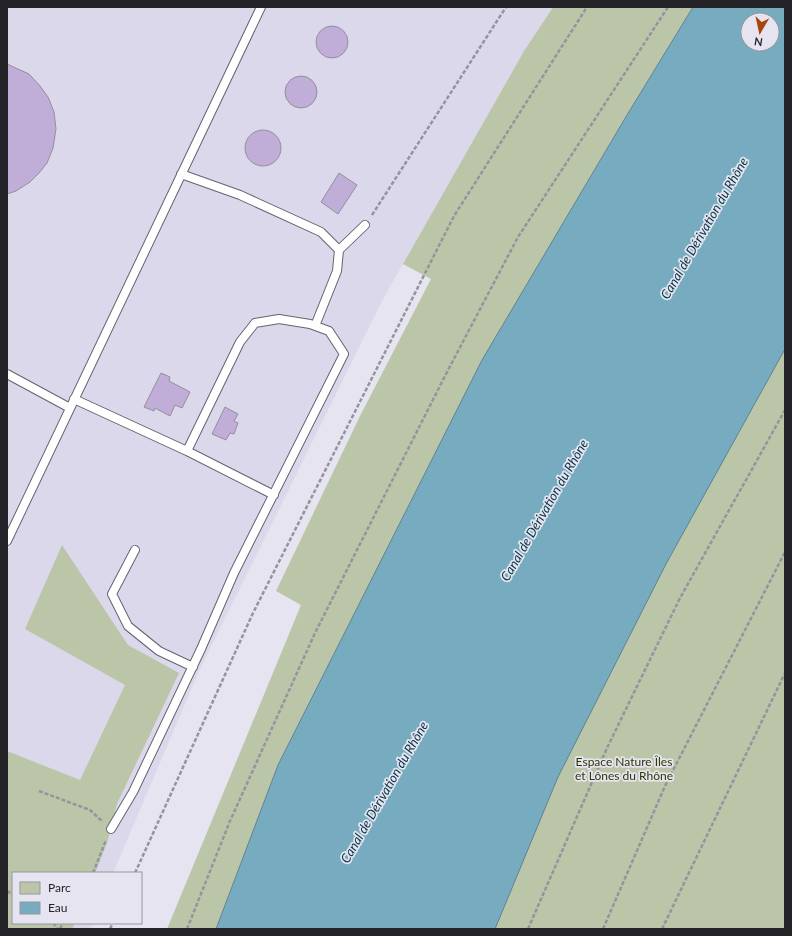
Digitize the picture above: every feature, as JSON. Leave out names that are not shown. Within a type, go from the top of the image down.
[{"type":"lane","points":[[7,541],[261,7]]},
{"type":"lane","points":[[181,174],[240,195],[321,232],[340,250]]},
{"type":"lane","points":[[315,326],[338,271],[340,250],[365,225]]},
{"type":"lane","points":[[111,829],[133,792],[193,668],[234,574],[344,354],[329,331],[315,326],[280,318],[255,323],[240,342],[187,451]]},
{"type":"lane","points":[[7,374],[70,408]]},
{"type":"lane","points":[[74,399],[187,451],[274,495]]},
{"type":"lane","points":[[135,550],[112,594],[128,626],[158,651],[193,668]]},
{"type":"path","points":[[365,225],[506,7]]},
{"type":"path","points":[[135,872],[253,613],[454,216],[587,7]]},
{"type":"path","points":[[188,929],[230,821],[315,633],[447,372],[518,237],[668,7]]},
{"type":"path","points":[[528,929],[608,748],[680,598],[785,410]]},
{"type":"path","points":[[603,929],[666,786],[785,552]]},
{"type":"path","points":[[662,929],[785,673]]},
{"type":"path","points":[[39,791],[90,810],[111,829],[93,872]]},
{"type":"shaded area","points":[[7,7],[553,7],[524,51],[382,301],[200,669],[113,872],[12,872],[12,924],[94,924],[91,929],[7,929]]},
{"type":"green space","points":[[553,7],[693,7],[627,115],[482,360],[278,765],[216,929],[167,929],[301,605],[276,591],[360,416],[431,279],[403,264],[524,51]]},
{"type":"green space","name":"Espace Nature Îles et Lônes du Rhône","points":[[785,170],[785,929],[344,929]]},
{"type":"green space","points":[[62,545],[128,645],[179,673],[117,804],[107,843],[95,872],[12,872],[12,924],[74,924],[72,929],[7,929],[7,751],[80,780],[125,685],[25,629]]},
{"type":"water","name":"Canal de Dérivation du Rhône","points":[[693,7],[785,7],[785,349],[666,564],[558,777],[495,929],[216,929],[278,765],[482,360],[627,115]]},
{"type":"building","points":[[329,26],[335,26],[345,33],[348,42],[347,48],[341,55],[335,58],[329,58],[319,51],[316,45],[316,39],[323,29]]},
{"type":"building","points":[[7,64],[29,74],[40,86],[48,97],[54,112],[56,129],[53,148],[47,163],[30,182],[16,191],[7,194]]},
{"type":"building","points":[[298,76],[304,76],[314,83],[317,92],[316,98],[310,105],[304,108],[298,108],[288,101],[285,95],[285,89],[292,79]]},
{"type":"building","points":[[267,130],[276,135],[280,141],[280,155],[276,161],[267,166],[259,166],[250,161],[246,155],[245,144],[250,135],[256,131]]},
{"type":"building","points":[[339,173],[357,185],[338,214],[321,202]]},
{"type":"building","points":[[161,373],[170,377],[169,381],[190,392],[182,408],[175,405],[170,416],[155,408],[154,411],[144,407]]},
{"type":"building","points":[[225,407],[238,414],[234,421],[238,423],[234,434],[230,433],[226,440],[212,434]]}]
